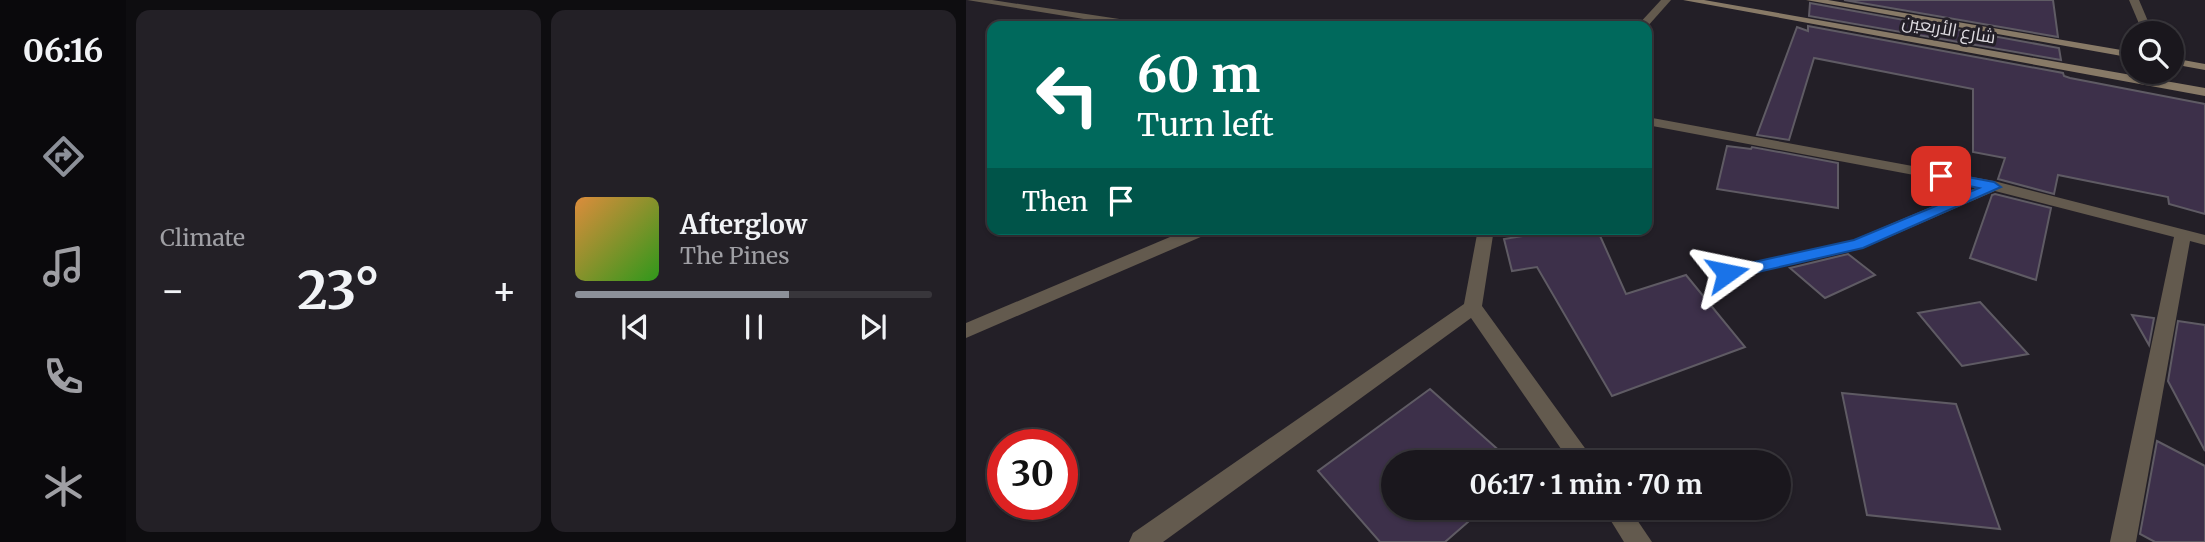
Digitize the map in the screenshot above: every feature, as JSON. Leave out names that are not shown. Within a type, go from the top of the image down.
[{"type":"main road","name":"شارع الأربعين","points":[[1688,0],[2205,92]]},
{"type":"main road","name":"شارع الأربعين","points":[[1811,0],[2121,53]]},
{"type":"main road","points":[[2184,63],[2205,67]]},
{"type":"street","points":[[966,3],[973,0],[1113,21]]},
{"type":"street","points":[[1647,21],[1666,0]]},
{"type":"street","points":[[2134,0],[2143,21]]},
{"type":"street","points":[[1652,122],[1994,187],[2205,240]]},
{"type":"street","points":[[1727,273],[1858,244],[1994,187]]},
{"type":"street","points":[[2123,542],[2183,234]]},
{"type":"street","points":[[966,331],[1190,235]]},
{"type":"street","points":[[1485,235],[1473,307],[1574,450]]},
{"type":"street","points":[[1142,542],[1473,307]]},
{"type":"street","points":[[1623,520],[1639,542]]},
{"type":"building","points":[[1844,0],[2053,0],[2058,37]]},
{"type":"building","points":[[1810,3],[2059,48],[2061,60],[1809,16]]},
{"type":"building","points":[[1808,26],[2063,73],[2070,78],[2205,104],[2205,214],[2169,204],[2168,197],[2058,175],[2054,194],[1998,179],[2005,158],[1973,152],[1973,89],[1814,58],[1789,140],[1757,135],[1797,27],[1808,31]]},
{"type":"building","points":[[1727,146],[1752,147],[1838,163],[1838,208],[1717,189]]},
{"type":"building","points":[[1992,195],[2051,208],[2036,280],[1970,258]]},
{"type":"building","points":[[1529,235],[1600,235],[1626,294],[1686,275],[1745,347],[1612,396],[1537,267],[1512,271],[1504,239]]},
{"type":"building","points":[[1848,254],[1875,275],[1825,298],[1790,268]]},
{"type":"building","points":[[1980,302],[2028,354],[1962,366],[1918,313]]},
{"type":"building","points":[[2132,315],[2154,318],[2149,345]]},
{"type":"building","points":[[2178,321],[2205,325],[2205,451],[2168,381]]},
{"type":"building","points":[[1430,389],[1499,450],[1381,450],[1381,520],[1470,520],[1445,542],[1380,542],[1318,471]]},
{"type":"building","points":[[1842,393],[1956,404],[2000,529],[1867,515]]},
{"type":"building","points":[[2157,441],[2205,466],[2205,542],[2155,542],[2140,534]]},
{"type":"route","points":[[1727,273],[1858,244],[1994,187],[1941,176]]}]
